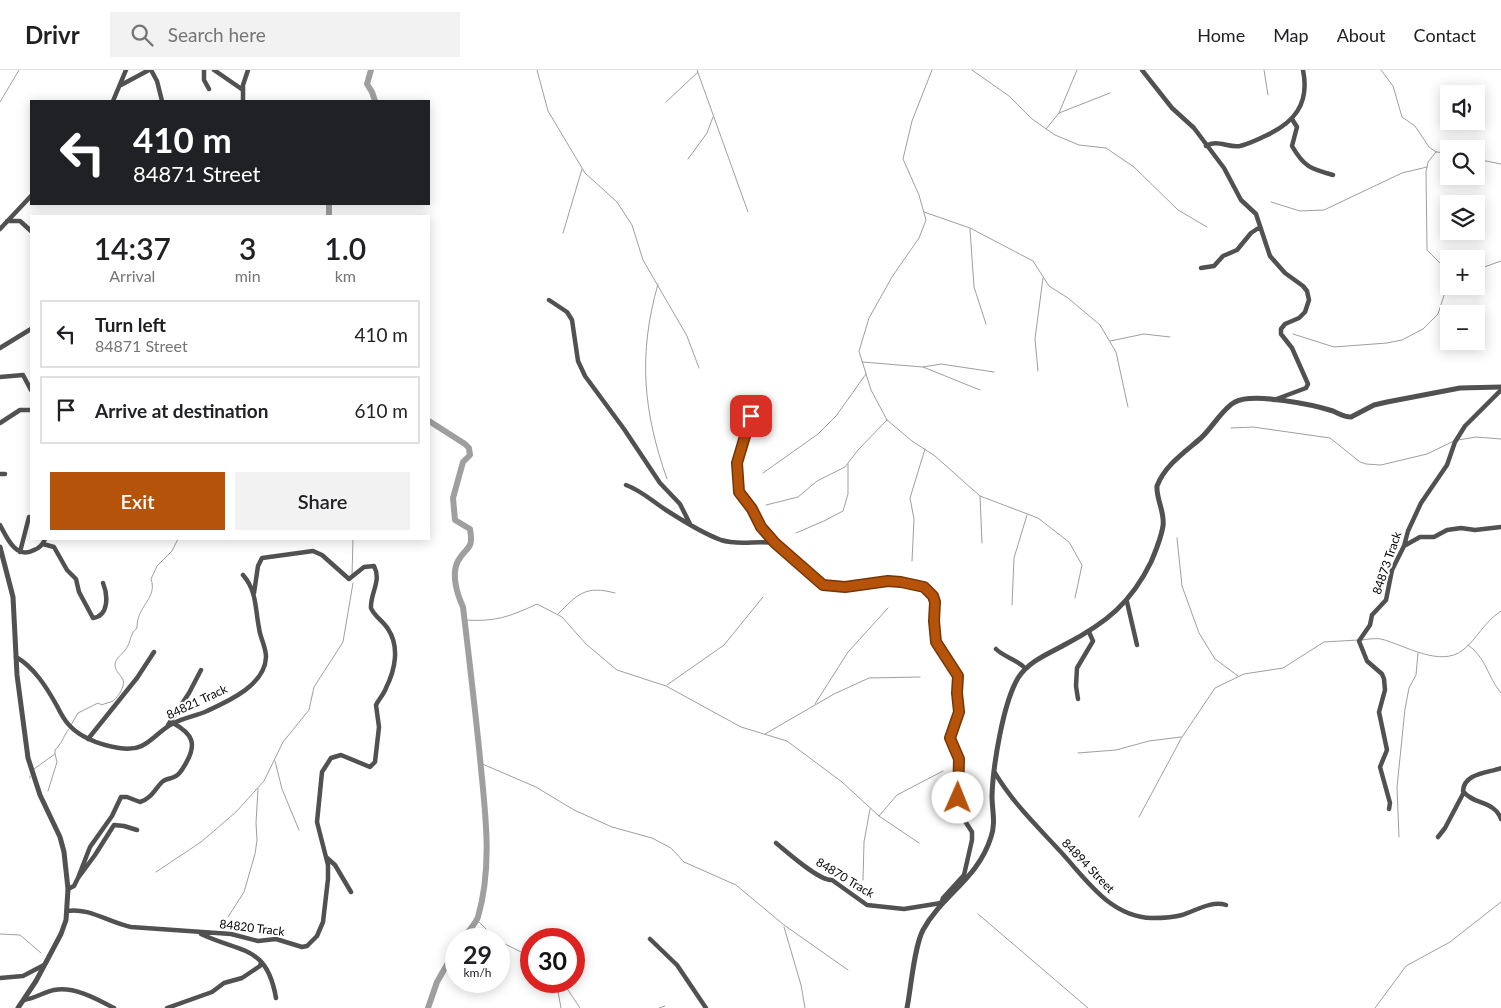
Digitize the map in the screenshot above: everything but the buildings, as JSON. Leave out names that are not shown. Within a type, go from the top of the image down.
[{"type":"street","points":[[114,100],[126,70]]},
{"type":"street","points":[[121,85],[150,70],[157,81],[162,100]]},
{"type":"street","points":[[204,70],[204,80],[209,89]]},
{"type":"street","points":[[214,70],[244,90]]},
{"type":"street","points":[[243,100],[248,70]]},
{"type":"street","points":[[1142,70],[1172,108],[1194,128],[1229,175],[1241,200],[1256,214],[1270,256],[1285,273],[1303,286],[1309,300],[1308,306],[1299,318],[1285,324],[1281,328],[1282,334],[1292,348],[1308,384],[1306,388],[1273,400]]},
{"type":"street","points":[[1206,146],[1215,143],[1234,146],[1246,144],[1280,129],[1292,119],[1299,108],[1304,93],[1303,70]]},
{"type":"street","points":[[1292,119],[1297,127],[1292,146],[1302,160],[1311,169],[1333,175]]},
{"type":"street","points":[[0,229],[30,197]]},
{"type":"street","points":[[7,220],[20,221],[30,230]]},
{"type":"street","points":[[1201,268],[1214,266],[1223,256],[1237,250],[1250,232],[1260,227]]},
{"type":"street","points":[[549,300],[567,312],[572,320],[578,361],[585,376],[629,436],[660,483],[680,504],[690,524]]},
{"type":"street","points":[[0,348],[30,330]]},
{"type":"street","points":[[0,377],[23,375],[30,388]]},
{"type":"street","points":[[907,1008],[922,931],[941,905],[965,882],[987,849],[994,826],[992,798],[1006,708],[1016,681],[1025,668],[1089,632],[1126,602],[1142,581],[1161,536],[1164,516],[1157,490],[1162,476],[1183,453],[1213,427],[1225,411],[1235,402],[1264,397],[1313,406],[1351,417],[1374,405],[1387,402],[1460,388],[1501,388]]},
{"type":"street","name":"84873 Track","points":[[1389,809],[1390,804],[1380,767],[1387,750],[1379,712],[1385,690],[1384,679],[1382,674],[1368,661],[1359,641],[1370,625],[1372,615],[1386,600],[1392,570],[1404,546],[1408,531],[1421,502],[1447,464],[1460,434],[1501,388]]},
{"type":"street","points":[[756,403],[737,463],[738,486],[739,492],[752,509],[761,527],[775,543],[823,585],[845,587],[888,581],[901,582],[924,587],[933,596],[935,602],[936,642],[958,676],[959,712],[950,738],[959,759],[958,798],[964,822],[972,836],[970,855],[964,875],[943,898],[941,905]]},
{"type":"street","points":[[0,423],[20,410],[30,410]]},
{"type":"street","points":[[626,485],[637,489],[666,510],[703,532],[730,542],[775,543]]},
{"type":"street","points":[[20,552],[29,517]]},
{"type":"street","points":[[0,525],[10,543],[20,552],[27,553],[44,541],[54,546],[67,570],[76,579],[79,592],[93,618],[100,616],[105,609],[106,594],[103,583]]},
{"type":"street","points":[[1404,546],[1420,537],[1434,537],[1447,530],[1501,528]]},
{"type":"street","points":[[0,547],[13,597],[19,701],[28,758],[40,796],[60,837],[64,852],[68,889],[67,911],[61,934],[18,1008]]},
{"type":"street","name":"84820 Track","points":[[67,911],[83,911],[118,924],[197,933],[231,934],[258,941],[276,939],[302,947],[307,946],[317,936],[323,922],[328,879],[326,857],[316,813],[322,772],[330,758],[341,755],[365,766],[373,765],[375,762],[379,735],[376,705],[386,689],[395,664],[393,641],[389,631],[371,608],[372,594],[378,578],[374,566],[364,567],[349,579],[317,552],[310,551],[268,556],[262,558],[258,566],[254,593]]},
{"type":"street","name":"84821 Track","points":[[16,657],[25,662],[36,674],[67,724],[88,739],[120,748],[146,745],[168,726],[206,712],[236,695],[260,676],[265,665],[266,653],[260,634],[254,593],[243,575]]},
{"type":"street","points":[[1126,602],[1137,645]]},
{"type":"street","points":[[1078,699],[1076,686],[1077,668],[1093,641],[1089,632]]},
{"type":"street","points":[[996,649],[1002,655],[1016,660],[1025,668]]},
{"type":"street","points":[[88,739],[137,678],[154,652]]},
{"type":"street","points":[[168,726],[190,693],[201,670]]},
{"type":"street","points":[[68,889],[74,886],[90,847],[109,821],[121,797],[127,797],[140,802],[149,797],[166,779],[178,775],[192,751],[192,742],[188,733],[173,723]]},
{"type":"street","points":[[1438,837],[1445,828],[1464,792],[1463,786],[1470,778],[1501,768]]},
{"type":"street","name":"84894 Street","points":[[995,773],[1008,794],[1036,828],[1095,891],[1129,915],[1167,918],[1220,903],[1226,905]]},
{"type":"street","points":[[1464,792],[1496,809],[1501,819]]},
{"type":"street","points":[[109,821],[115,819],[124,826]]},
{"type":"street","points":[[78,878],[114,825],[136,830]]},
{"type":"street","name":"84870 Track","points":[[776,843],[814,872],[826,880],[832,880],[867,905],[904,909],[941,905]]},
{"type":"street","points":[[326,857],[335,865],[352,892]]},
{"type":"street","points":[[197,933],[251,953],[262,962],[274,985],[276,998]]},
{"type":"street","points":[[650,938],[677,965],[706,1008]]},
{"type":"street","points":[[167,1008],[175,1007],[212,992],[224,983],[242,978],[260,966],[262,962]]},
{"type":"street","points":[[0,978],[23,976],[44,964]]},
{"type":"street","points":[[24,1000],[36,998],[52,990],[66,990],[87,995],[114,1008]]},
{"type":"waterway","points":[[0,102],[19,70]]},
{"type":"waterway","points":[[371,70],[367,84],[375,100]]},
{"type":"waterway","points":[[537,70],[548,111],[585,173],[617,202],[632,225],[643,260],[687,336],[699,368]]},
{"type":"waterway","points":[[697,70],[748,212]]},
{"type":"waterway","points":[[932,70],[912,121],[903,159],[919,195],[926,220],[919,238],[892,277],[869,318],[859,351],[871,390],[887,420],[912,441],[935,456],[980,496],[1038,518],[1069,542],[1082,565],[1075,598]]},
{"type":"waterway","points":[[972,70],[1009,96],[1032,119],[1055,135],[1079,145],[1106,148],[1134,167],[1178,210],[1207,227]]},
{"type":"waterway","points":[[1059,113],[1077,70]]},
{"type":"waterway","points":[[1264,70],[1268,95]]},
{"type":"waterway","points":[[1381,70],[1393,86],[1402,117],[1415,126],[1429,147],[1440,152]]},
{"type":"waterway","points":[[666,102],[698,72]]},
{"type":"waterway","points":[[1046,129],[1059,113],[1110,93]]},
{"type":"waterway","points":[[688,159],[707,133],[713,117]]},
{"type":"waterway","points":[[1436,152],[1428,162],[1426,172],[1427,250],[1440,263]]},
{"type":"waterway","points":[[1485,161],[1501,164]]},
{"type":"waterway","points":[[1271,202],[1300,211],[1324,210],[1402,173],[1427,167]]},
{"type":"waterway","points":[[563,233],[582,169]]},
{"type":"waterway","points":[[329,205],[329,215]]},
{"type":"waterway","points":[[924,212],[970,228],[1033,261],[1049,286],[1068,298],[1100,325],[1116,352],[1128,407]]},
{"type":"waterway","points":[[970,229],[974,287],[986,324]]},
{"type":"waterway","points":[[1485,267],[1501,261]]},
{"type":"waterway","points":[[1038,371],[1035,339],[1043,278]]},
{"type":"waterway","points":[[658,284],[648,334],[646,382],[653,430],[667,479]]},
{"type":"waterway","points":[[1293,334],[1334,347],[1402,340],[1423,329],[1438,314],[1444,295]]},
{"type":"waterway","points":[[1110,341],[1144,334],[1170,337]]},
{"type":"waterway","points":[[862,362],[923,367],[980,390]]},
{"type":"waterway","points":[[923,367],[941,364],[994,372]]},
{"type":"waterway","points":[[763,473],[818,434],[836,416],[866,374]]},
{"type":"waterway","points":[[766,505],[798,497],[817,481],[845,467],[858,450],[887,420]]},
{"type":"waterway","points":[[430,422],[465,444],[469,448],[470,455],[463,462],[453,498],[455,520],[470,529],[471,536],[470,545],[456,566],[455,578],[463,607],[472,682],[484,798],[487,858],[483,897],[478,917],[471,928]]},
{"type":"waterway","points":[[1231,428],[1253,427],[1330,438],[1360,462],[1381,465],[1427,454],[1454,441]]},
{"type":"waterway","points":[[1458,440],[1476,437],[1501,439]]},
{"type":"waterway","points":[[912,561],[914,519],[910,498],[925,449]]},
{"type":"waterway","points":[[796,533],[843,511],[848,494],[848,464]]},
{"type":"waterway","points":[[980,496],[982,543]]},
{"type":"waterway","points":[[1012,605],[1014,558],[1027,515]]},
{"type":"waterway","points":[[1177,538],[1182,586],[1199,633],[1215,659],[1238,676]]},
{"type":"waterway","points":[[71,725],[78,713],[98,703],[102,705],[113,701],[119,694],[123,687],[123,681],[115,664],[118,657],[126,649],[133,632],[137,628],[140,614],[152,592],[151,579],[157,566],[172,551],[178,540]]},
{"type":"waterway","points":[[352,576],[353,540]]},
{"type":"waterway","points":[[156,872],[201,842],[236,812],[264,781],[283,742],[309,710],[314,687],[343,642],[353,583]]},
{"type":"waterway","points":[[558,614],[571,601],[583,593],[596,590],[615,593]]},
{"type":"waterway","points":[[667,685],[724,645],[763,597]]},
{"type":"waterway","points":[[465,620],[502,618],[537,604],[562,617],[586,644],[617,670],[666,686],[741,727],[787,741],[842,782],[879,816],[919,843]]},
{"type":"waterway","points":[[815,704],[848,652],[888,608]]},
{"type":"waterway","points":[[1362,640],[1381,639],[1422,654],[1433,656],[1444,657],[1454,655],[1463,650],[1490,620],[1501,611]]},
{"type":"waterway","points":[[1139,817],[1182,737],[1215,688],[1244,674],[1283,668],[1324,642],[1358,640]]},
{"type":"waterway","points":[[1468,645],[1479,656],[1501,693]]},
{"type":"waterway","points":[[1399,837],[1397,787],[1405,709],[1409,688],[1416,675],[1418,653]]},
{"type":"waterway","points":[[765,734],[834,694],[869,678],[920,677]]},
{"type":"waterway","points":[[34,769],[55,754],[55,750],[69,729]]},
{"type":"waterway","points":[[1078,753],[1116,750],[1149,741],[1181,737]]},
{"type":"waterway","points":[[48,791],[57,762],[55,754]]},
{"type":"waterway","points":[[275,761],[282,789],[299,830]]},
{"type":"waterway","points":[[480,763],[536,787],[574,810],[612,827],[652,838],[671,848],[684,862],[736,885],[784,925],[848,970]]},
{"type":"waterway","points":[[879,816],[897,795],[943,771]]},
{"type":"waterway","points":[[228,917],[244,892],[255,854],[258,789]]},
{"type":"waterway","points":[[863,880],[864,842],[870,809]]},
{"type":"waterway","points":[[1375,1008],[1406,966],[1450,942],[1501,902]]},
{"type":"waterway","points":[[978,914],[1088,1008]]},
{"type":"waterway","points":[[477,920],[485,928]]},
{"type":"waterway","points":[[784,927],[801,985],[805,1008]]},
{"type":"waterway","points":[[0,934],[20,935],[41,953]]},
{"type":"waterway","points":[[510,946],[520,952]]},
{"type":"waterway","points":[[428,1008],[437,982],[445,968]]},
{"type":"waterway","points":[[558,993],[561,1008]]},
{"type":"waterway","points":[[570,993],[580,1008]]},
{"type":"waterway","points":[[659,1008],[665,1006]]},
{"type":"route","points":[[751,416],[737,463],[739,492],[752,509],[761,527],[789,557],[823,585],[845,587],[888,581],[901,582],[924,587],[933,596],[935,602],[934,631],[936,642],[958,676],[957,701],[959,712],[951,732],[950,742],[958,755],[960,765],[958,798]]}]
